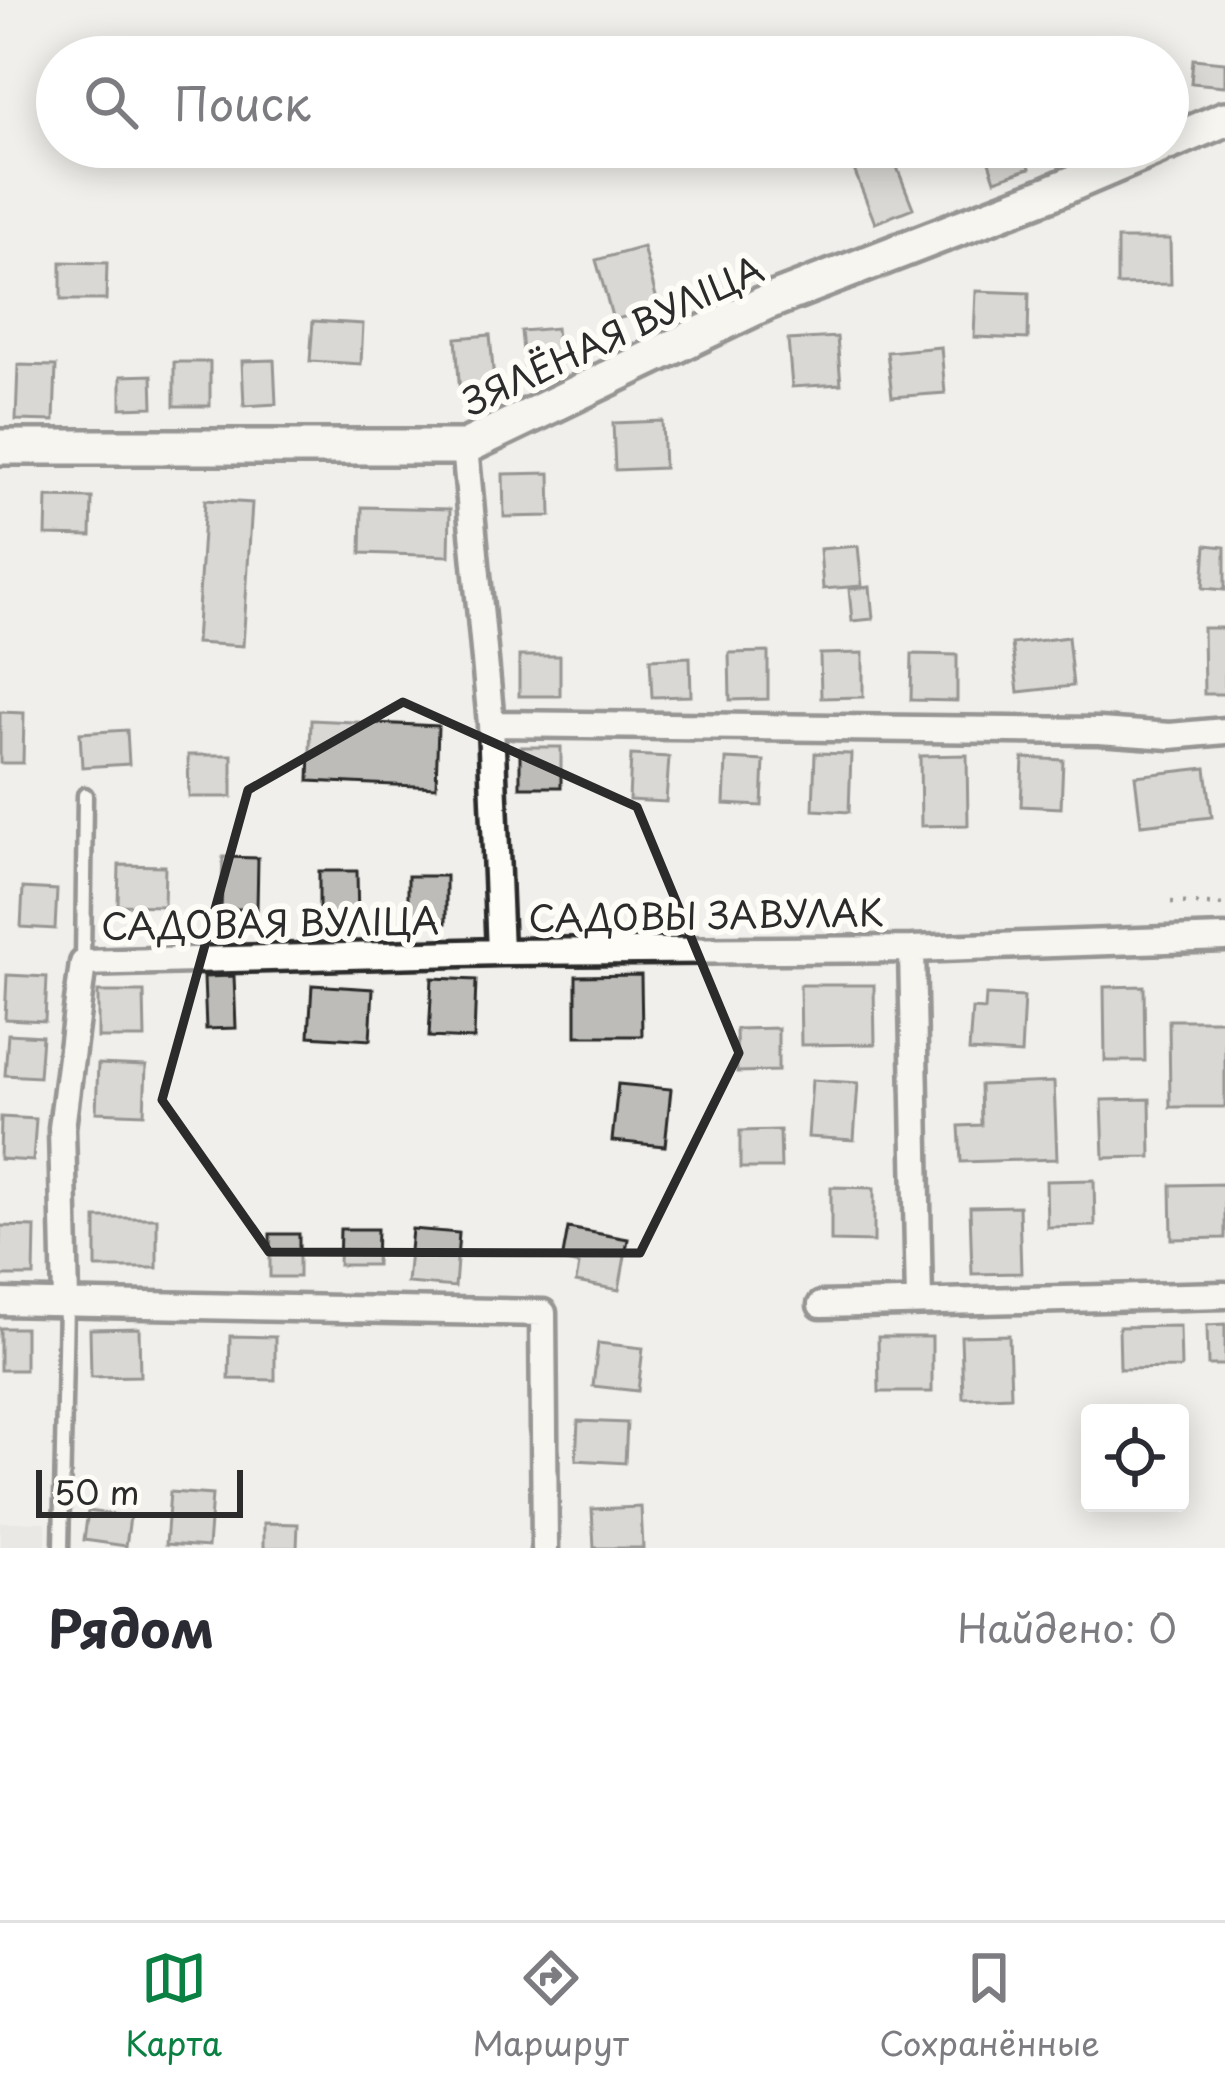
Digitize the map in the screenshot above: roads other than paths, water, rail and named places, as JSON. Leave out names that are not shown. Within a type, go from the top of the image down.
[{"type":"street","points":[[1189,134],[1225,119]]},
{"type":"street","name":"ЗЯЛЁНАЯ ВУЛІЦА","points":[[0,447],[465,447],[764,303],[1108,168]]},
{"type":"street","points":[[465,447],[490,724],[500,952]]},
{"type":"street","points":[[490,724],[1099,731],[1170,736],[1225,731]]},
{"type":"street","name":"САДОВЫ ЗАВУЛАК","points":[[500,952],[912,949],[1225,938]]},
{"type":"street","name":"САДОВЫ ЗАВУЛАК","points":[[912,949],[920,1302]]},
{"type":"street","name":"САДОВАЯ ВУЛІЦА","points":[[66,1303],[62,1128],[83,962],[500,952]]},
{"type":"street","points":[[821,1305],[1225,1295]]},
{"type":"street","points":[[0,1302],[543,1313],[544,1548]]},
{"type":"lane","points":[[83,962],[85,795]]},
{"type":"lane","points":[[61,1548],[66,1303]]}]
